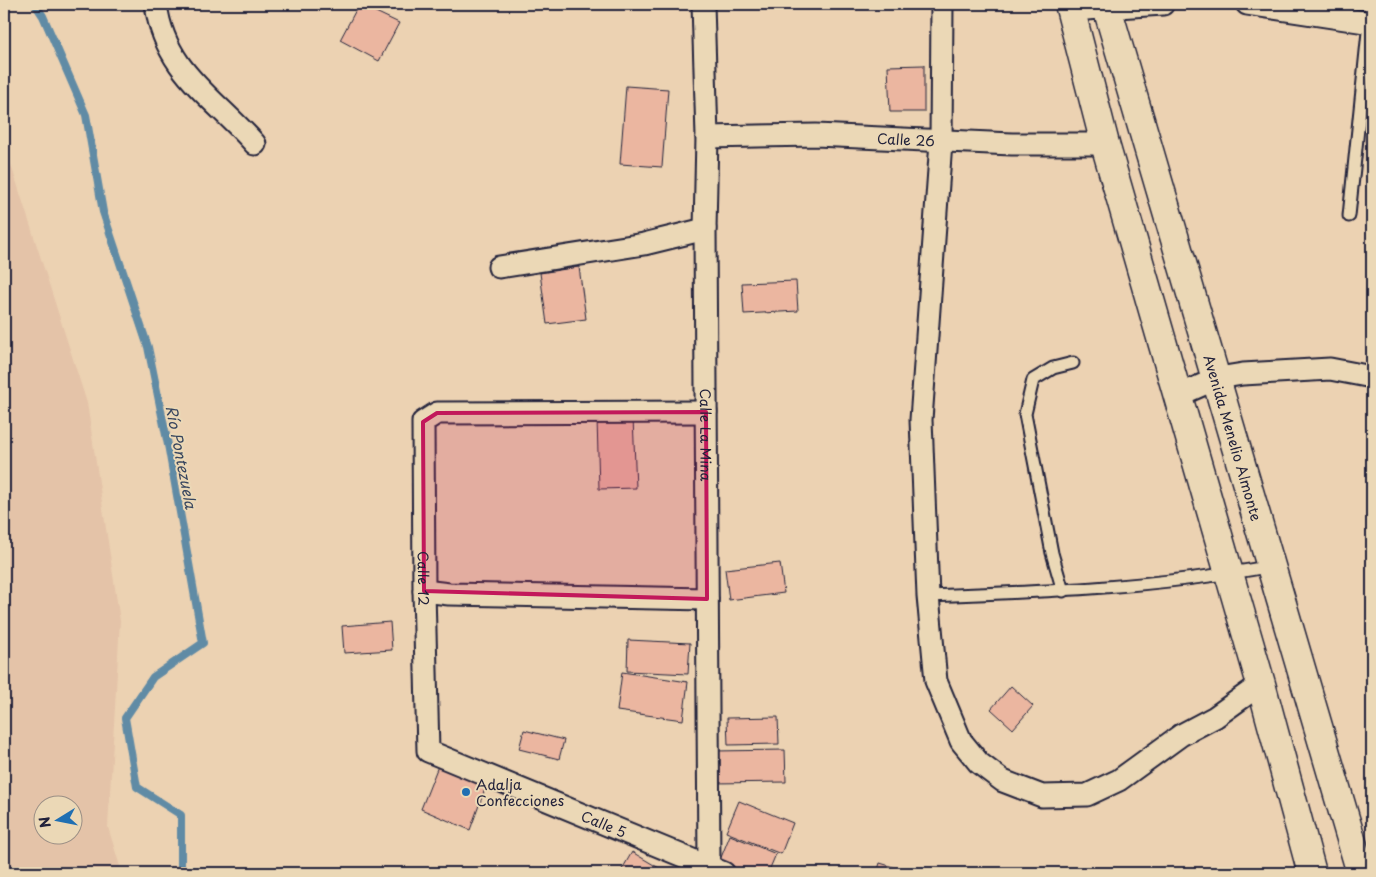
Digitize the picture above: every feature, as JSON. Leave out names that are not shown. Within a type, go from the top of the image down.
[{"type":"street","points":[[156,4],[158,17],[171,52],[190,79],[212,104],[235,121],[255,144]]},
{"type":"street","name":"Calle La Mina","points":[[703,4],[707,137],[705,229],[707,599],[717,870]]},
{"type":"street","points":[[942,4],[941,142],[921,420],[928,596],[936,681],[961,741],[979,763],[1003,781],[1042,796],[1087,795],[1119,780],[1181,735],[1215,717],[1261,684]]},
{"type":"street","points":[[1163,4],[1070,7],[1105,144],[1261,684],[1312,873]]},
{"type":"street","points":[[1247,4],[1370,22]]},
{"type":"street","name":"Avenida Menelio Almonte","points":[[1107,6],[1218,378],[1361,873]]},
{"type":"street","name":"Calle 26","points":[[707,137],[816,135],[941,142],[1105,144]]},
{"type":"street","points":[[499,267],[644,244],[705,229]]},
{"type":"street","points":[[1177,396],[1218,378],[1243,374],[1330,369],[1372,377]]},
{"type":"street","name":"Calle 12","points":[[428,751],[424,591],[424,422],[437,413],[706,412]]},
{"type":"street","points":[[424,591],[707,599]]},
{"type":"street","name":"Calle 5","points":[[428,751],[717,870]]},
{"type":"lane","points":[[1349,216],[1370,22]]},
{"type":"lane","points":[[1063,591],[1052,553],[1025,414],[1033,380],[1053,368],[1073,363]]},
{"type":"lane","points":[[928,596],[1063,591],[1229,574],[1272,566]]},
{"type":"highlighted area","points":[[706,412],[707,599],[424,591],[423,422],[437,413]]},
{"type":"shaded area","points":[[4,143],[87,403],[120,621],[108,827],[122,873],[4,873]]},
{"type":"building","points":[[359,4],[399,23],[379,61],[340,40]]},
{"type":"building","points":[[924,65],[924,112],[890,112],[888,66]]},
{"type":"building","points":[[626,86],[668,89],[662,167],[620,164]]},
{"type":"building","points":[[579,267],[586,319],[547,324],[540,273]]},
{"type":"building","points":[[796,281],[798,311],[744,314],[742,283]]},
{"type":"building","points":[[633,418],[636,488],[599,489],[597,419]]},
{"type":"building","points":[[780,563],[784,593],[729,600],[725,569]]},
{"type":"building","points":[[390,622],[392,650],[344,653],[342,626]]},
{"type":"building","points":[[628,640],[690,643],[688,674],[627,671]]},
{"type":"building","points":[[622,672],[688,682],[683,720],[617,711]]},
{"type":"building","points":[[1011,686],[1033,706],[1013,729],[991,709]]},
{"type":"building","points":[[778,717],[779,744],[728,745],[727,718]]},
{"type":"building","points":[[524,730],[564,740],[559,759],[519,749]]},
{"type":"building","points":[[785,750],[786,782],[715,783],[714,751]]},
{"type":"building","points":[[438,766],[486,786],[470,830],[421,809]]},
{"type":"building","points":[[739,801],[793,823],[781,854],[726,832]]},
{"type":"building","points":[[730,835],[776,854],[768,873],[738,873],[718,865]]},
{"type":"building","points":[[632,852],[664,871],[662,873],[620,873]]},
{"type":"building","points":[[880,863],[913,873],[877,873]]},
{"type":"building","points":[[672,868],[679,873],[668,873]]},
{"type":"waterway","name":"Río Pontezuela","points":[[35,4],[43,16],[86,115],[103,212],[148,347],[169,450],[203,643],[153,677],[125,718],[137,787],[181,815],[181,873]]},
{"type":"place","name":"Adalja Confecciones","points":[[466,792]]}]
